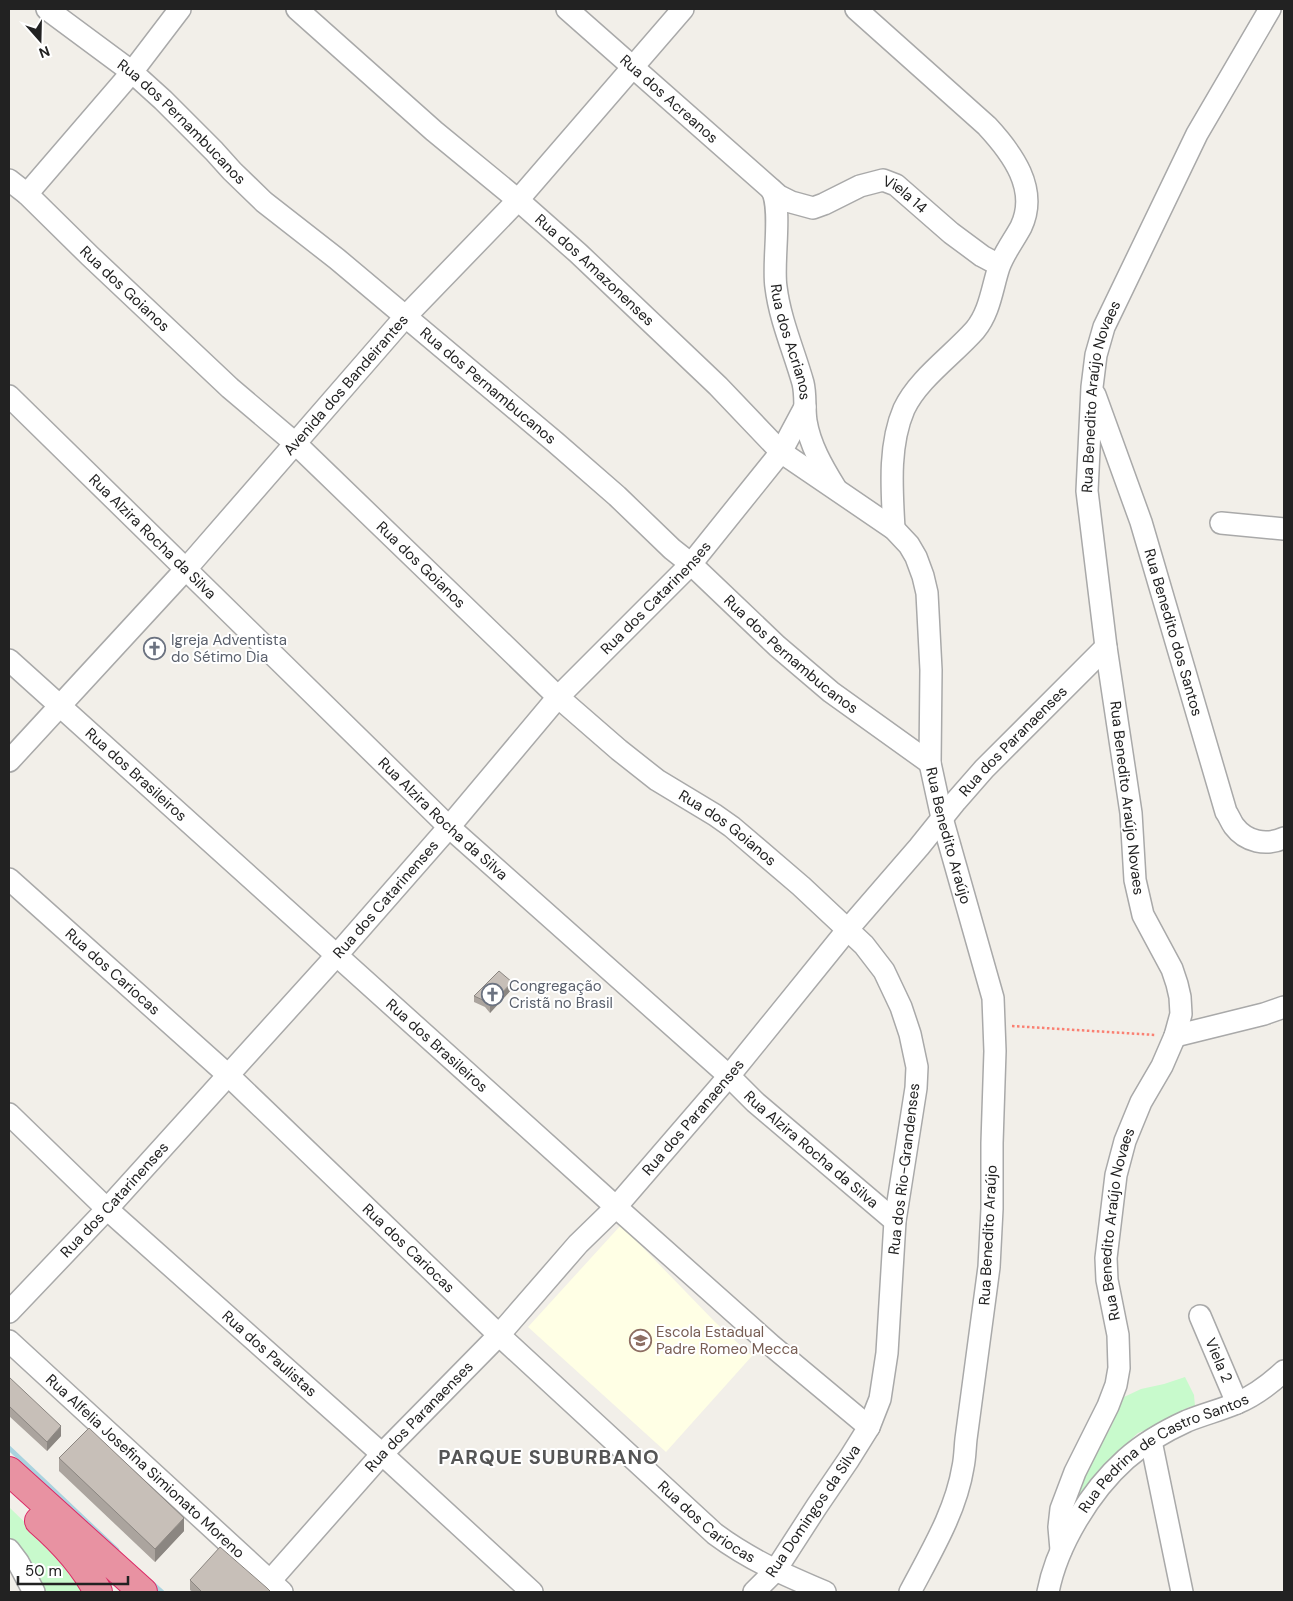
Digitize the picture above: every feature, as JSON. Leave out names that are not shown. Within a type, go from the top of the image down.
[{"type":"highway","points":[[9,1471],[143,1592]]},
{"type":"highway","points":[[9,1493],[50,1531],[88,1575],[98,1592]]},
{"type":"street","name":"Rua dos Pernambucanos","points":[[47,9],[132,72],[214,150],[232,171],[264,202],[337,259],[555,442],[617,496],[777,646],[831,692],[930,763]]},
{"type":"street","points":[[27,194],[132,72],[180,9]]},
{"type":"street","name":"Rua dos Amazonenses","points":[[297,9],[434,131],[518,200],[578,253],[718,386],[781,452],[894,529]]},
{"type":"street","name":"Rua dos Acreanos","points":[[567,9],[771,189]]},
{"type":"street","name":"Avenida dos Bandeirantes","points":[[9,761],[186,569],[405,317],[518,200],[683,9]]},
{"type":"street","points":[[856,9],[987,126],[1006,147],[1018,167],[1028,195],[1027,210],[1022,225],[999,265],[988,307],[977,328],[917,389],[905,408],[898,427],[894,451],[892,491],[894,529]]},
{"type":"street","name":"Rua Benedito Araújo Novaes","points":[[1048,1592],[1051,1575],[1061,1550],[1059,1527],[1061,1509],[1075,1472],[1108,1406],[1116,1385],[1119,1368],[1118,1335],[1107,1280],[1106,1258],[1116,1176],[1125,1140],[1141,1102],[1162,1066],[1175,1036],[1181,1014],[1180,998],[1172,969],[1143,915],[1135,880],[1131,813],[1106,647],[1087,491],[1092,387],[1096,355],[1104,327],[1197,134],[1270,9]]},
{"type":"street","name":"Rua dos Goianos","points":[[9,180],[27,194],[230,388],[296,444],[558,697],[657,780],[732,827],[848,929]]},
{"type":"street","name":"Viela 14","points":[[771,189],[790,202],[813,208],[860,186],[883,180],[896,185],[951,233],[982,256],[999,265]]},
{"type":"street","name":"Rua dos Acrianos","points":[[771,189],[777,207],[774,263],[775,286],[780,311],[804,384],[807,422],[815,451],[836,490]]},
{"type":"street","name":"Rua Benedito dos Santos","points":[[1092,387],[1141,522],[1226,812],[1234,826],[1247,838],[1264,843],[1284,838]]},
{"type":"street","name":"Rua Alzira Rocha da Silva","points":[[9,396],[449,827],[729,1076],[755,1102],[895,1221]]},
{"type":"street","name":"Rua dos Catarinenses","points":[[9,1312],[107,1209],[336,956],[449,827],[558,697],[691,564],[781,452],[805,407]]},
{"type":"street","points":[[1221,523],[1284,529]]},
{"type":"street","name":"Rua Benedito Araújo","points":[[894,529],[909,545],[916,557],[927,593],[931,670],[930,763],[942,818],[993,998],[995,1051],[989,1267],[963,1466],[949,1513],[910,1592]]},
{"type":"street","name":"Rua dos Paranaenses","points":[[276,1587],[382,1454],[499,1335],[578,1244],[616,1207],[729,1076],[848,929],[984,769],[1106,647]]},
{"type":"street","name":"Rua dos Brasileiros","points":[[9,660],[616,1207],[772,1346],[869,1427]]},
{"type":"street","name":"Rua dos Cariocas","points":[[9,879],[228,1075],[499,1335],[715,1534],[737,1550],[775,1571],[825,1592]]},
{"type":"street","name":"Rua dos Rio-Grandenses","points":[[848,929],[870,952],[892,985],[902,1007],[917,1067],[911,1129],[895,1221],[887,1353],[880,1399],[869,1427]]},
{"type":"street","points":[[1175,1036],[1264,1014],[1284,1007]]},
{"type":"street","name":"Rua dos Paulistas","points":[[9,1114],[107,1209],[382,1454],[532,1592]]},
{"type":"street","name":"Viela 2","points":[[1200,1316],[1237,1403]]},
{"type":"street","name":"Rua Alfelia Josefina Simionato Moreno","points":[[9,1341],[276,1587]]},
{"type":"street","name":"Rua Pedrina de Castro Santos","points":[[1061,1550],[1074,1526],[1102,1484],[1126,1460],[1170,1429],[1237,1403],[1273,1381],[1284,1371]]},
{"type":"street","name":"Rua Domingos da Silva","points":[[754,1592],[775,1571],[869,1427]]},
{"type":"street","points":[[1151,1441],[1182,1592]]},
{"type":"street","points":[[9,1550],[18,1562],[34,1592]]},
{"type":"path","points":[[994,1025],[1175,1036]]},
{"type":"shaded area","name":"Escola Estadual Padre Romeo Mecca","points":[[621,1225],[716,1323],[752,1356],[666,1452],[528,1327]]},
{"type":"green space","points":[[1185,1377],[1194,1395],[1195,1406],[1189,1407],[1138,1433],[1113,1456],[1109,1467],[1071,1514],[1070,1492],[1110,1429],[1124,1397],[1141,1389]]},
{"type":"green space","points":[[9,1507],[44,1541],[85,1592],[43,1592],[26,1560],[9,1540]]},
{"type":"building","name":"Congregação Cristã no Brasil","points":[[499,971],[512,982],[490,1006],[485,1001],[474,996]]},
{"type":"building","points":[[9,1377],[61,1426],[47,1442],[9,1406]]},
{"type":"building","points":[[89,1428],[184,1518],[155,1549],[59,1458]]},
{"type":"building","points":[[220,1547],[271,1592],[202,1592],[190,1580]]},
{"type":"waterway","points":[[9,1448],[117,1550]]},
{"type":"waterway","points":[[152,1583],[162,1592]]},
{"type":"place","name":"Igreja Adventista do Sétimo Dia","points":[[155,649]]},
{"type":"place","name":"Congregação Cristã no Brasil","points":[[493,995]]},
{"type":"place","name":"Escola Estadual Padre Romeo Mecca","points":[[640,1341]]},
{"type":"district","name":"PARQUE SUBURBANO","points":[[549,1457]]}]
